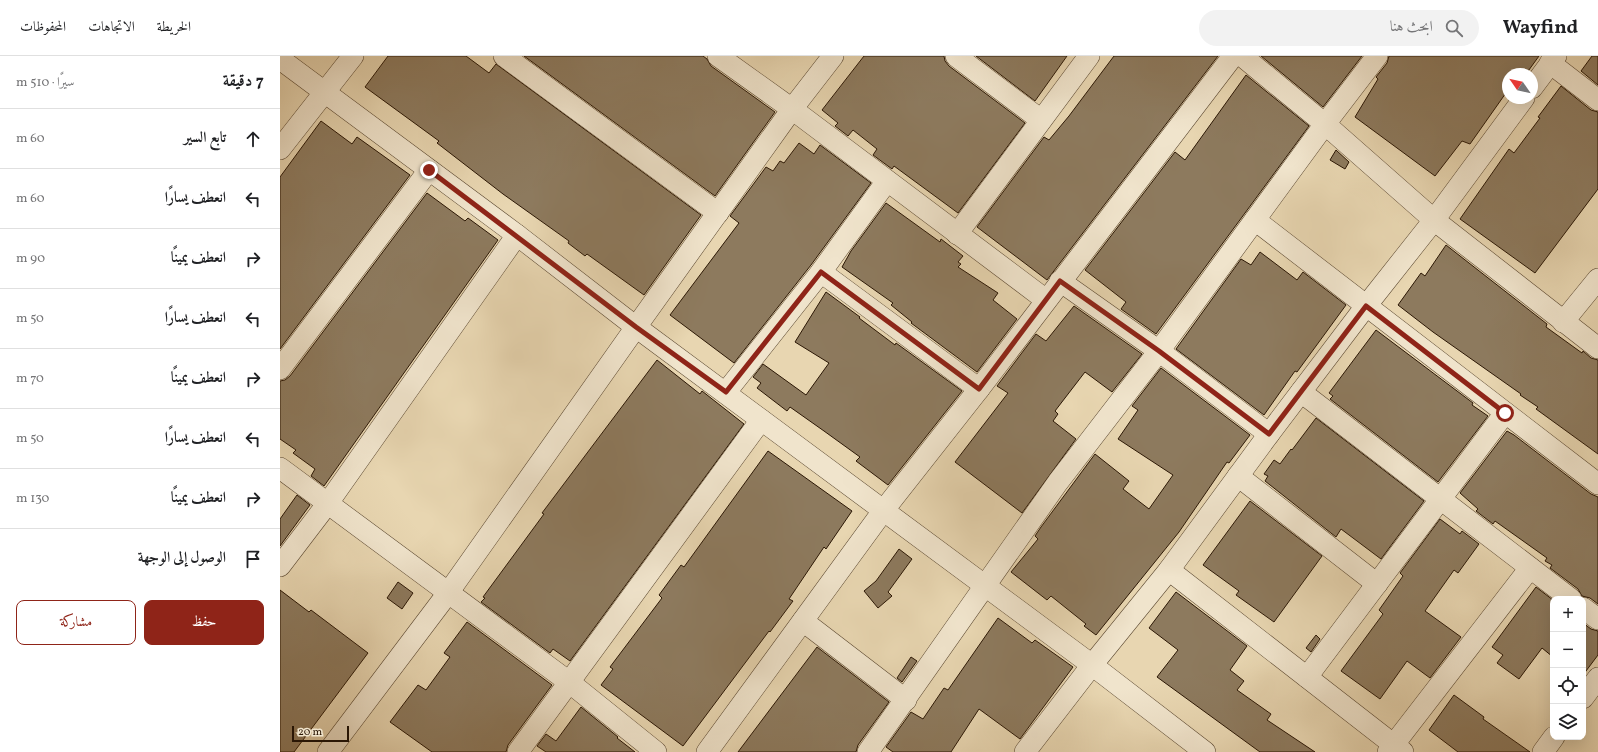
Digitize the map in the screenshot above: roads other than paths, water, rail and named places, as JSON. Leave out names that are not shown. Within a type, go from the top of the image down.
[{"type":"street","points":[[280,149],[353,56]]},
{"type":"street","points":[[504,56],[718,213]]},
{"type":"street","points":[[718,56],[792,109],[1046,300]]},
{"type":"street","points":[[328,752],[448,593],[792,109],[833,56]]},
{"type":"street","points":[[956,56],[1041,120]]},
{"type":"street","points":[[957,234],[1089,56]]},
{"type":"street","points":[[707,752],[883,511],[979,389],[1233,56]]},
{"type":"street","points":[[1242,56],[1325,124],[1434,220],[1598,348]]},
{"type":"street","points":[[868,752],[906,700],[984,585],[1058,482],[1159,351],[1325,124],[1377,56]]},
{"type":"street","points":[[280,59],[517,235],[636,327],[726,392],[761,420],[1092,665],[1205,752]]},
{"type":"street","points":[[1538,80],[1553,60],[1598,100]]},
{"type":"street","points":[[1025,752],[1092,665],[1169,570],[1269,434],[1366,306],[1434,220],[1520,104]]},
{"type":"street","points":[[280,370],[429,170]]},
{"type":"street","points":[[726,392],[821,272],[887,181]]},
{"type":"street","points":[[1255,220],[1597,482]]},
{"type":"street","points":[[280,566],[328,503],[517,235]]},
{"type":"street","points":[[821,272],[979,389]]},
{"type":"street","points":[[1563,322],[1598,279]]},
{"type":"street","points":[[1060,281],[1159,351],[1269,434]]},
{"type":"street","points":[[1301,392],[1567,596]]},
{"type":"street","points":[[1307,677],[1505,413]]},
{"type":"street","points":[[518,752],[761,420]]},
{"type":"street","points":[[280,468],[568,682],[656,752]]},
{"type":"street","points":[[1238,476],[1377,584]]},
{"type":"street","points":[[1169,570],[1307,677],[1395,750],[1530,568]]},
{"type":"street","points":[[1586,610],[1598,619]]},
{"type":"street","points":[[803,621],[906,700]]},
{"type":"street","points":[[1586,694],[1598,678]]},
{"type":"street","points":[[1543,752],[1552,740]]}]
